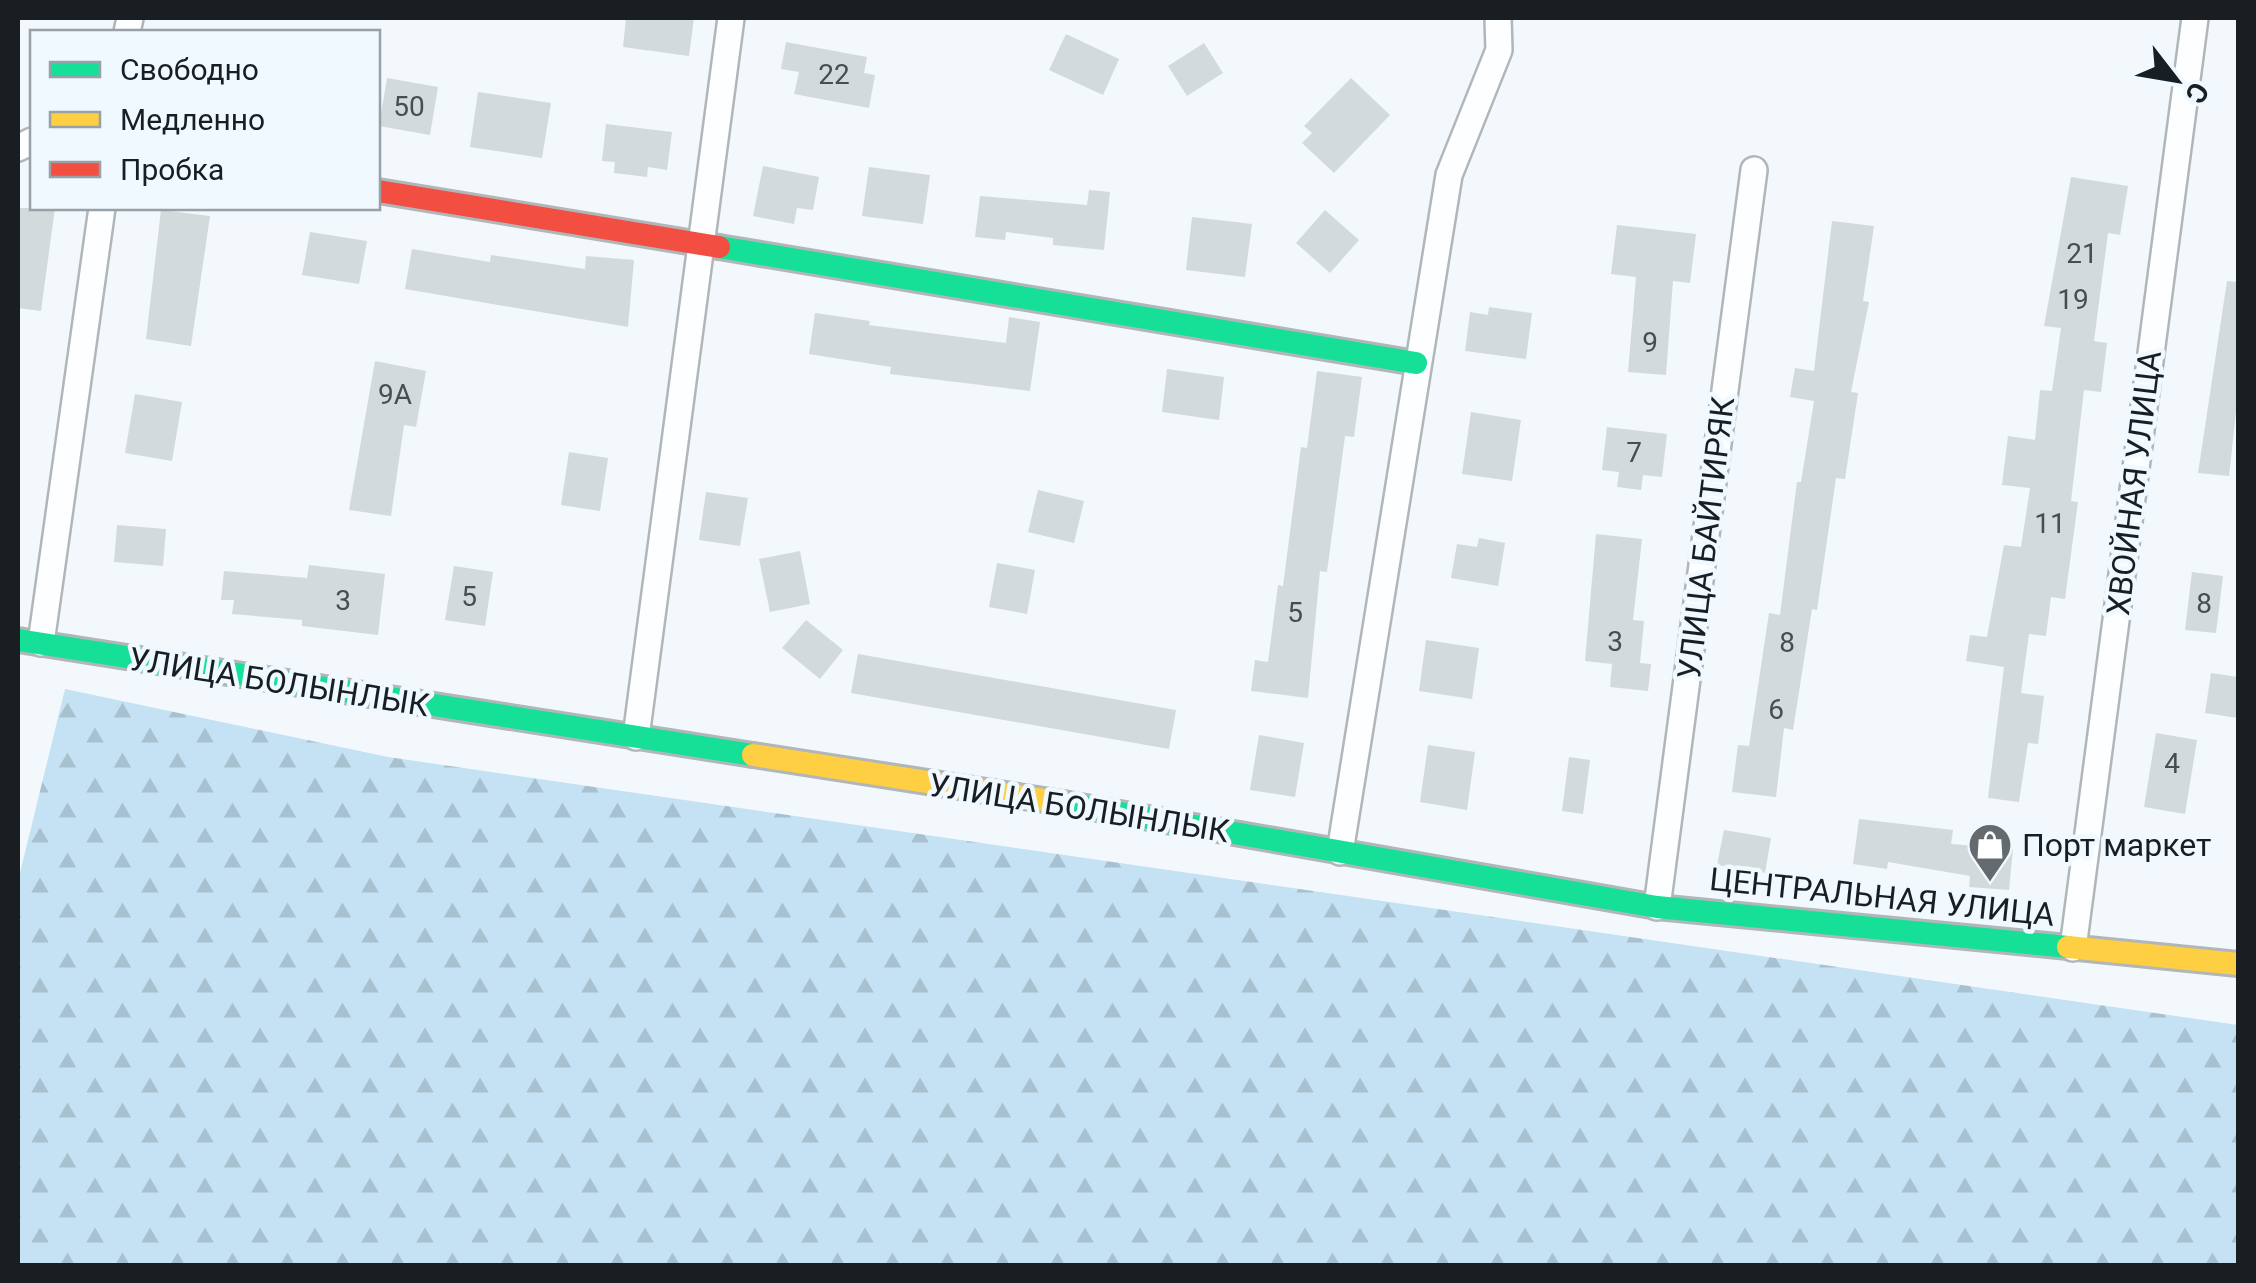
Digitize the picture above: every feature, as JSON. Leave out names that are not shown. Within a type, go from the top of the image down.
[{"type":"street","points":[[636,737],[731,18]]},
{"type":"street","points":[[1340,852],[1449,175],[1499,50],[1498,18]]},
{"type":"street","name":"ХВОЙНАЯ УЛИЦА","points":[[2073,948],[2195,18]]},
{"type":"street","name":"УЛИЦА БАЙТИРЯК","points":[[1658,907],[1754,170]]},
{"type":"street","points":[[380,191],[1416,363]]},
{"type":"street","points":[[29,642],[102,210]]},
{"type":"street","name":"УЛИЦА БОЛЫНЛЫК","points":[[29,642],[1105,810],[1521,885]]},
{"type":"street","name":"ЦЕНТРАЛЬНАЯ УЛИЦА","points":[[1521,885],[1658,907],[2238,964]]},
{"type":"green space","points":[[65,689],[388,757],[2238,1025],[2238,1265],[18,1265],[18,881]]},
{"type":"building","points":[[626,18],[694,18],[689,56],[623,47]]},
{"type":"building","points":[[1066,34],[1119,59],[1103,95],[1049,70]]},
{"type":"building","points":[[786,42],[867,57],[864,73],[875,75],[869,108],[794,94],[799,72],[781,69]]},
{"type":"building","points":[[1204,43],[1223,73],[1187,96],[1168,66]]},
{"type":"building","points":[[387,78],[438,87],[430,135],[380,126]]},
{"type":"building","points":[[1351,78],[1390,115],[1334,173],[1302,143],[1312,133],[1304,126]]},
{"type":"building","points":[[478,92],[551,103],[542,158],[470,147]]},
{"type":"building","points":[[606,124],[672,132],[667,170],[648,167],[647,177],[614,173],[615,162],[602,161]]},
{"type":"building","points":[[763,166],[819,177],[813,210],[797,208],[794,224],[753,216]]},
{"type":"building","points":[[869,167],[930,175],[923,224],[862,216]]},
{"type":"building","points":[[2071,177],[2128,186],[2120,235],[2108,233],[2094,341],[2107,343],[2101,392],[2084,390],[2071,501],[2078,502],[2065,599],[2051,597],[2046,636],[2029,634],[2021,693],[2044,696],[2038,744],[2028,743],[2019,802],[1988,798],[2004,667],[1966,661],[1970,635],[1987,637],[2004,545],[2021,547],[2030,488],[2002,485],[2008,436],[2035,440],[2040,390],[2052,391],[2061,328],[2044,326]]},
{"type":"building","points":[[1089,190],[1110,192],[1104,250],[1053,245],[1053,238],[1006,232],[1005,240],[975,237],[980,196],[1087,205]]},
{"type":"building","points":[[18,208],[55,210],[41,311],[18,308]]},
{"type":"building","points":[[161,210],[210,216],[191,346],[146,339]]},
{"type":"building","points":[[1325,210],[1359,240],[1330,273],[1296,243]]},
{"type":"building","points":[[1192,217],[1252,224],[1245,277],[1186,270]]},
{"type":"building","points":[[1832,221],[1874,226],[1863,301],[1869,302],[1851,392],[1858,393],[1845,479],[1836,478],[1817,610],[1812,609],[1793,730],[1784,728],[1776,797],[1732,792],[1738,745],[1749,746],[1769,613],[1780,615],[1797,482],[1801,482],[1814,401],[1790,397],[1795,368],[1814,371]]},
{"type":"building","points":[[1617,225],[1696,234],[1690,283],[1673,281],[1666,375],[1628,372],[1636,277],[1611,274]]},
{"type":"building","points":[[310,232],[367,241],[359,284],[302,275]]},
{"type":"building","points":[[412,249],[490,262],[491,255],[585,269],[586,256],[634,260],[628,327],[405,289]]},
{"type":"building","points":[[2227,281],[2238,282],[2238,394],[2229,476],[2198,473]]},
{"type":"building","points":[[1489,307],[1532,313],[1526,359],[1465,351],[1470,312],[1488,315]]},
{"type":"building","points":[[815,313],[870,321],[869,325],[1006,343],[1009,317],[1040,322],[1030,391],[890,374],[891,367],[809,354]]},
{"type":"building","points":[[375,361],[426,371],[416,427],[404,425],[391,516],[349,510]]},
{"type":"building","points":[[1167,369],[1224,377],[1219,420],[1162,412]]},
{"type":"building","points":[[1317,371],[1362,377],[1354,437],[1345,436],[1327,572],[1320,571],[1308,698],[1251,691],[1255,660],[1268,662],[1278,585],[1283,586],[1301,447],[1307,448]]},
{"type":"building","points":[[135,394],[182,402],[172,461],[125,453]]},
{"type":"building","points":[[1471,412],[1521,420],[1512,481],[1462,474]]},
{"type":"building","points":[[1607,427],[1667,434],[1662,477],[1643,475],[1641,490],[1617,487],[1619,472],[1602,470]]},
{"type":"building","points":[[569,452],[608,458],[600,511],[561,505]]},
{"type":"building","points":[[1038,490],[1084,501],[1074,543],[1028,532]]},
{"type":"building","points":[[706,492],[748,498],[740,546],[699,540]]},
{"type":"building","points":[[117,525],[166,529],[163,566],[114,562]]},
{"type":"building","points":[[1596,534],[1642,539],[1633,620],[1644,621],[1640,663],[1651,664],[1648,691],[1610,687],[1612,664],[1585,661]]},
{"type":"building","points":[[1479,538],[1505,543],[1498,586],[1451,578],[1457,544],[1477,547]]},
{"type":"building","points":[[800,551],[810,604],[770,612],[759,559]]},
{"type":"building","points":[[997,563],[1035,570],[1027,614],[989,607]]},
{"type":"building","points":[[309,565],[385,574],[378,635],[302,626],[302,620],[232,614],[234,600],[221,600],[224,571],[307,578]]},
{"type":"building","points":[[454,566],[493,572],[485,626],[445,620]]},
{"type":"building","points":[[2192,572],[2223,576],[2216,633],[2185,630]]},
{"type":"building","points":[[806,620],[843,650],[820,679],[782,648]]},
{"type":"building","points":[[1426,640],[1479,648],[1472,699],[1419,691]]},
{"type":"building","points":[[858,654],[1176,710],[1169,749],[851,693]]},
{"type":"building","points":[[2211,673],[2238,677],[2238,718],[2205,713]]},
{"type":"building","points":[[2156,733],[2197,740],[2185,814],[2144,807]]},
{"type":"building","points":[[1259,735],[1304,743],[1295,797],[1250,790]]},
{"type":"building","points":[[1428,745],[1475,752],[1467,810],[1420,802]]},
{"type":"building","points":[[1569,757],[1590,760],[1583,814],[1562,811]]},
{"type":"building","points":[[1859,819],[1953,830],[1951,844],[2013,849],[2009,890],[1969,887],[1970,876],[1888,862],[1887,869],[1853,864]]},
{"type":"building","points":[[1724,830],[1771,838],[1765,873],[1717,865]]},
{"type":"traffic: fast","points":[[719,247],[1416,363]]},
{"type":"traffic: fast","points":[[18,640],[753,755]]},
{"type":"traffic: fast","points":[[1063,803],[1657,907],[2068,947]]},
{"type":"traffic: slow","points":[[753,755],[1063,803]]},
{"type":"traffic: slow","points":[[2068,947],[2238,964]]},
{"type":"traffic: jam","points":[[380,191],[719,247]]},
{"type":"place","name":"Порт маркет","points":[[1990,883]]}]
